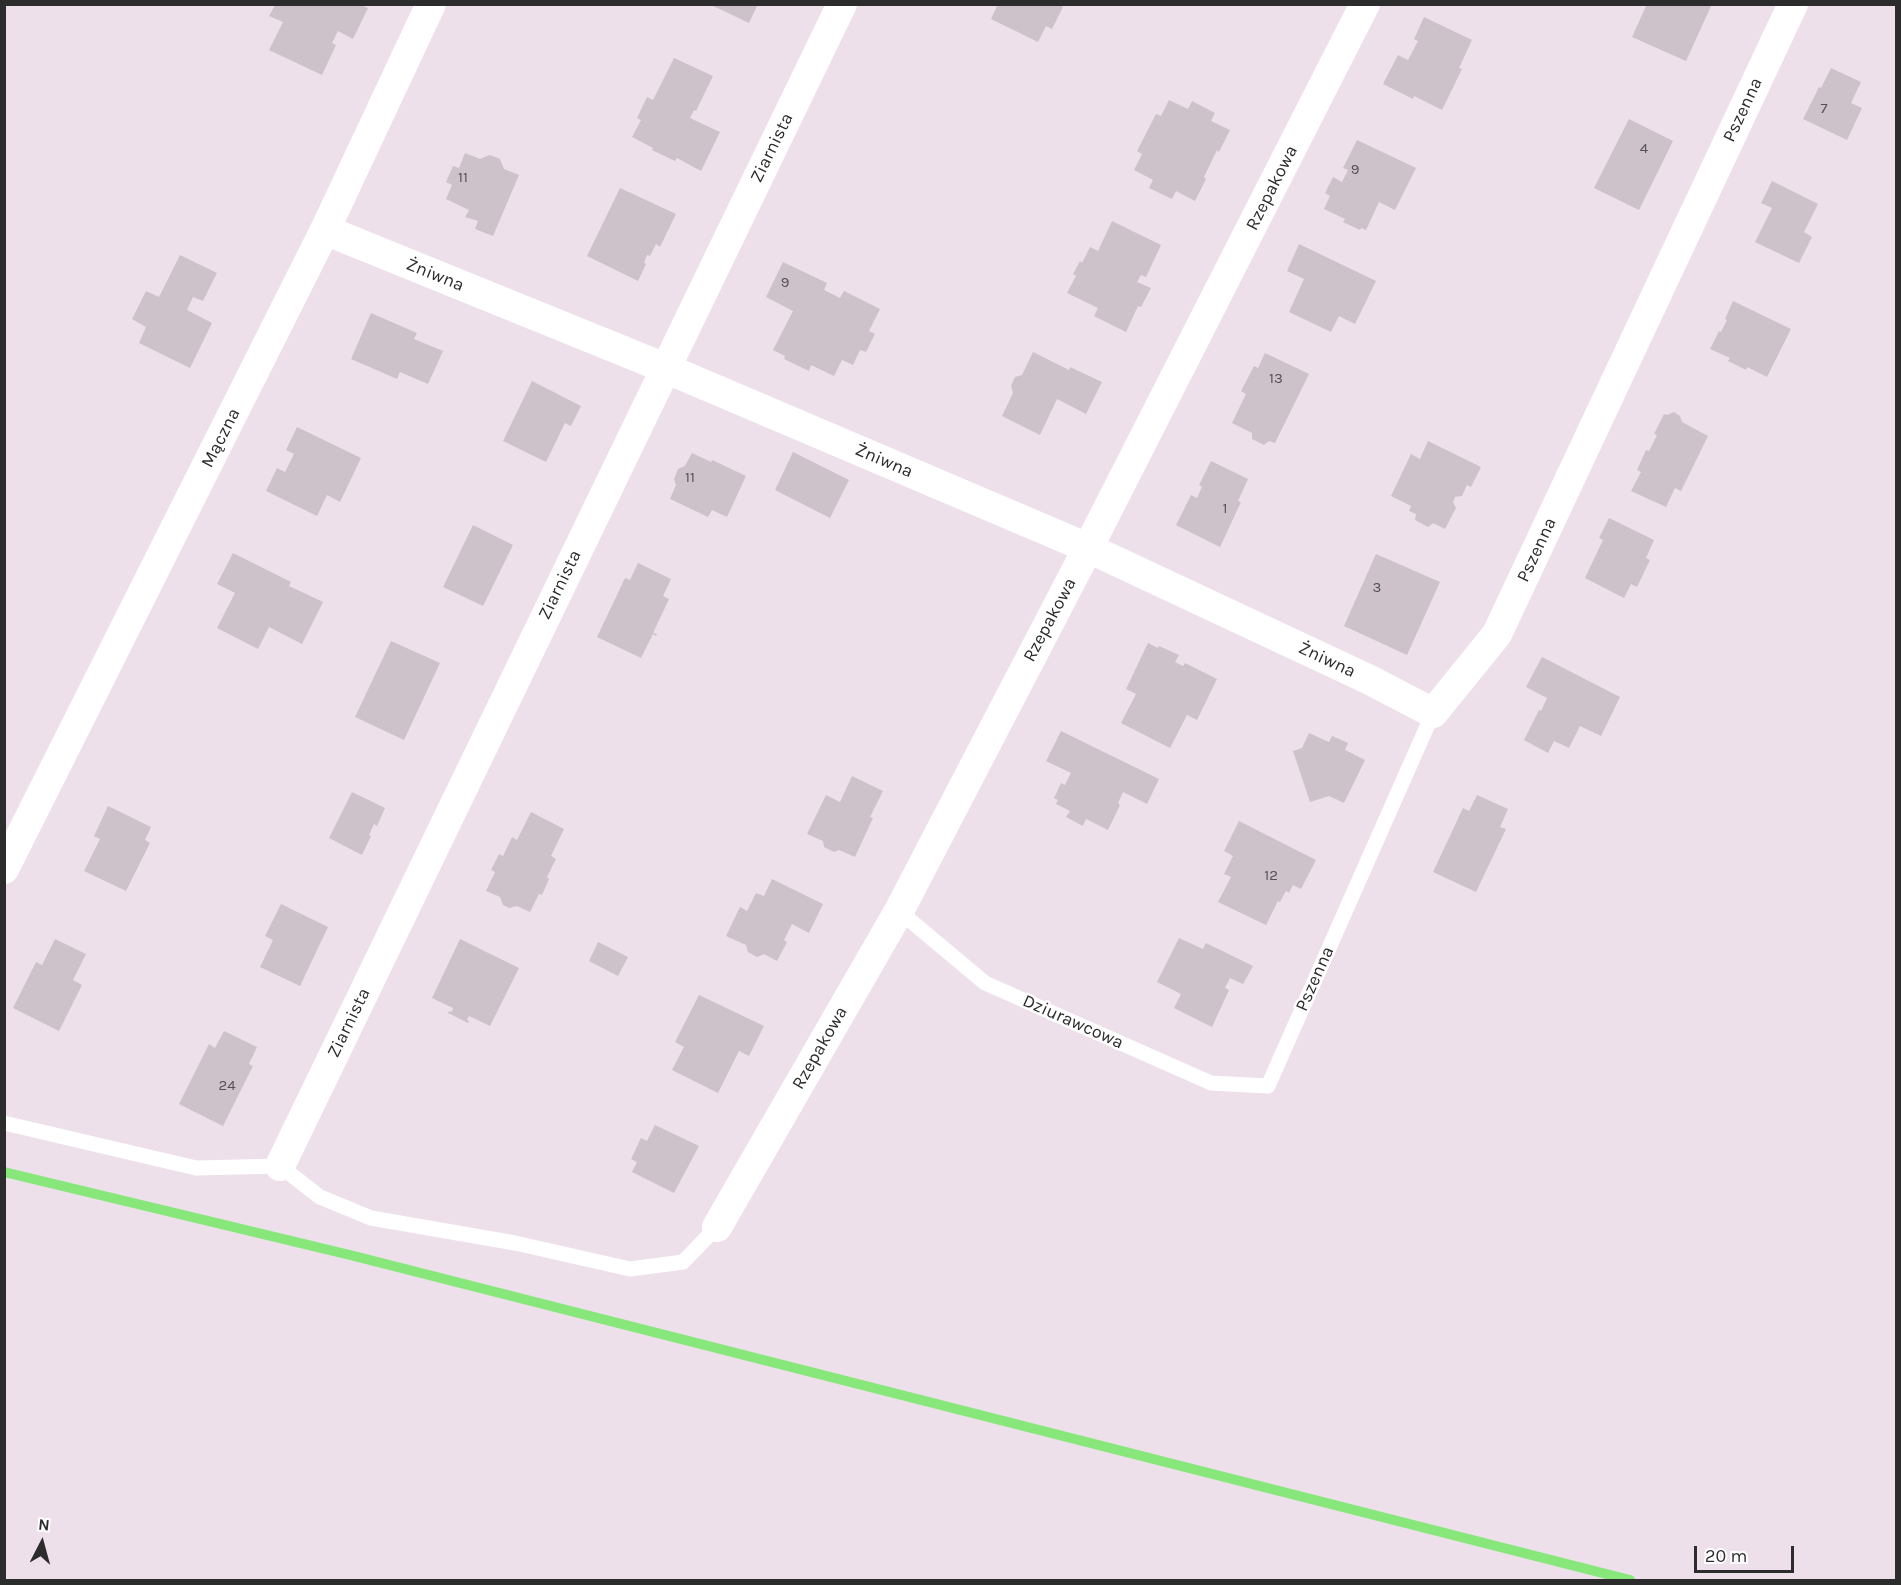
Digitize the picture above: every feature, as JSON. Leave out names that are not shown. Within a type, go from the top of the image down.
[{"type":"street","name":"Mączna","points":[[4,869],[326,230],[431,4]]},
{"type":"street","name":"Ziarnista","points":[[280,1166],[842,4]]},
{"type":"street","name":"Rzepakowa","points":[[717,1227],[899,911],[1088,548],[1365,4]]},
{"type":"street","name":"Pszenna","points":[[1433,713],[1497,634],[1793,4]]},
{"type":"street","name":"Żniwna","points":[[326,230],[665,368],[1088,548],[1370,680],[1433,713]]},
{"type":"lane","name":"Pszenna","points":[[1268,1086],[1433,713]]},
{"type":"lane","name":"Dziurawcowa","points":[[899,911],[985,983],[1210,1083],[1268,1086]]},
{"type":"lane","points":[[4,1124],[196,1168],[280,1166],[320,1197],[371,1218],[515,1243],[630,1269],[683,1262],[717,1227]]},
{"type":"building","points":[[709,4],[758,4],[749,23]]},
{"type":"building","points":[[998,4],[1057,4],[1063,7],[1052,29],[1046,26],[1038,42],[991,19]]},
{"type":"building","points":[[1647,4],[1712,4],[1686,61],[1632,37]]},
{"type":"building","points":[[275,5],[361,5],[368,8],[353,39],[338,31],[332,43],[336,45],[322,75],[269,50],[283,22],[269,16]]},
{"type":"building","points":[[1424,17],[1472,40],[1459,68],[1462,69],[1442,110],[1383,84],[1398,55],[1408,60],[1418,41],[1414,39]]},
{"type":"building","points":[[674,58],[713,76],[696,111],[694,110],[690,118],[720,132],[701,171],[677,158],[675,161],[652,150],[653,148],[632,137],[641,120],[637,118],[647,97],[653,100]]},
{"type":"building","points":[[1831,68],[1861,82],[1851,103],[1862,108],[1847,140],[1803,119]]},
{"type":"building","points":[[1169,100],[1188,109],[1192,101],[1215,113],[1211,121],[1230,130],[1219,152],[1217,150],[1195,201],[1176,191],[1172,199],[1149,188],[1153,180],[1134,170],[1142,154],[1137,151],[1156,114],[1161,116]]},
{"type":"building","points":[[1629,119],[1673,141],[1639,210],[1594,188]]},
{"type":"building","points":[[1357,140],[1416,168],[1395,210],[1379,202],[1366,230],[1361,228],[1360,230],[1343,222],[1345,219],[1324,209],[1330,196],[1325,193],[1333,177],[1342,182],[1348,170],[1343,168]]},
{"type":"building","points":[[465,153],[480,159],[490,155],[500,159],[504,169],[519,175],[493,236],[475,229],[478,221],[465,217],[469,210],[446,199],[452,185],[446,182],[453,166],[459,168]]},
{"type":"building","points":[[1772,181],[1818,204],[1804,232],[1812,237],[1799,263],[1755,242],[1772,208],[1761,203]]},
{"type":"building","points":[[620,188],[676,214],[660,247],[656,244],[650,256],[647,255],[644,263],[646,264],[638,281],[587,256]]},
{"type":"building","points":[[1112,221],[1161,245],[1146,277],[1141,275],[1137,282],[1151,288],[1141,307],[1138,306],[1126,332],[1094,316],[1098,308],[1067,293],[1076,276],[1073,274],[1080,261],[1082,263],[1090,247],[1098,251]]},
{"type":"building","points":[[1299,244],[1376,281],[1355,324],[1339,316],[1331,332],[1289,312],[1304,279],[1287,271]]},
{"type":"building","points":[[180,255],[217,273],[203,301],[193,297],[187,310],[212,323],[190,368],[139,343],[146,327],[132,319],[146,291],[159,297]]},
{"type":"building","points":[[783,262],[827,283],[824,290],[840,298],[844,291],[880,309],[869,331],[875,334],[866,352],[860,350],[853,365],[842,360],[834,376],[811,365],[809,371],[784,359],[785,356],[773,350],[793,311],[766,297]]},
{"type":"building","points":[[1733,301],[1791,329],[1767,377],[1747,367],[1746,370],[1728,361],[1730,358],[1710,349],[1727,320],[1725,319]]},
{"type":"building","points":[[371,313],[417,333],[414,339],[443,351],[428,384],[400,372],[397,379],[351,359]]},
{"type":"building","points":[[1033,352],[1069,370],[1070,367],[1102,382],[1086,414],[1057,399],[1040,435],[1002,416],[1013,393],[1011,386],[1015,377],[1022,375]]},
{"type":"building","points":[[1265,353],[1309,374],[1275,443],[1269,441],[1264,445],[1252,439],[1252,433],[1232,423],[1246,394],[1241,391],[1254,366],[1258,368]]},
{"type":"building","points":[[532,381],[581,406],[571,426],[565,423],[546,462],[503,441]]},
{"type":"building","points":[[1674,412],[1680,416],[1682,422],[1708,436],[1681,491],[1675,488],[1666,507],[1631,491],[1641,472],[1637,470],[1646,450],[1649,451],[1657,435],[1654,434],[1664,414]]},
{"type":"building","points":[[297,427],[361,458],[340,502],[327,495],[317,516],[266,491],[277,468],[285,472],[294,454],[286,450]]},
{"type":"building","points":[[1428,441],[1481,467],[1471,487],[1467,485],[1462,496],[1455,497],[1453,502],[1456,508],[1445,529],[1433,523],[1428,527],[1415,520],[1416,514],[1409,511],[1411,506],[1391,496],[1411,454],[1420,459]]},
{"type":"building","points":[[793,452],[849,480],[830,518],[775,490]]},
{"type":"building","points":[[692,453],[746,476],[727,517],[712,510],[708,517],[670,499],[676,485],[674,479],[678,469],[685,466]]},
{"type":"building","points":[[1211,461],[1248,479],[1238,501],[1241,502],[1220,547],[1176,525],[1191,495],[1197,498],[1202,487],[1199,485]]},
{"type":"building","points":[[1609,518],[1654,540],[1646,558],[1650,560],[1637,587],[1631,584],[1624,598],[1585,578],[1603,540],[1599,538]]},
{"type":"building","points":[[473,525],[513,545],[483,606],[443,587]]},
{"type":"building","points":[[233,553],[291,582],[289,586],[323,602],[302,644],[269,627],[258,649],[217,628],[235,593],[217,584]]},
{"type":"building","points":[[1376,554],[1440,582],[1407,655],[1344,626]]},
{"type":"building","points":[[638,563],[671,579],[663,596],[669,599],[653,633],[657,634],[656,636],[653,634],[641,658],[597,637],[625,578],[630,580]]},
{"type":"building","points":[[391,641],[440,663],[404,740],[355,717]]},
{"type":"building","points":[[1148,643],[1179,655],[1175,662],[1183,666],[1185,663],[1217,679],[1197,720],[1187,715],[1170,748],[1121,723],[1136,694],[1126,689]]},
{"type":"building","points":[[1542,657],[1620,697],[1601,736],[1580,726],[1569,748],[1554,741],[1548,753],[1524,740],[1547,698],[1526,687]]},
{"type":"building","points":[[1061,731],[1159,779],[1147,804],[1123,792],[1118,803],[1120,805],[1108,830],[1086,819],[1083,826],[1066,817],[1070,811],[1056,804],[1058,800],[1054,798],[1061,783],[1065,785],[1071,773],[1046,761]]},
{"type":"building","points":[[1309,733],[1329,742],[1332,736],[1348,743],[1345,750],[1365,760],[1344,803],[1329,796],[1310,802],[1293,751],[1302,748]]},
{"type":"building","points":[[852,776],[883,791],[870,817],[873,818],[855,857],[839,850],[834,852],[824,847],[823,841],[807,834],[826,795],[840,802]]},
{"type":"building","points":[[352,792],[385,808],[377,826],[374,824],[362,855],[329,838]]},
{"type":"building","points":[[1477,795],[1508,809],[1500,827],[1506,829],[1476,892],[1433,872],[1463,808],[1469,811]]},
{"type":"building","points":[[108,806],[151,827],[145,840],[150,843],[126,891],[84,871],[100,839],[94,836]]},
{"type":"building","points":[[531,812],[564,829],[551,856],[556,859],[547,877],[549,879],[542,895],[539,894],[530,912],[517,906],[509,908],[503,905],[500,897],[486,891],[495,872],[491,870],[499,854],[503,856],[512,837],[517,840]]},
{"type":"building","points":[[1239,821],[1316,860],[1301,889],[1293,885],[1289,893],[1286,891],[1280,902],[1278,901],[1266,925],[1218,902],[1231,877],[1224,874],[1233,856],[1224,851]]},
{"type":"building","points":[[772,879],[823,904],[809,933],[792,924],[784,940],[787,942],[777,961],[764,954],[757,957],[748,952],[746,945],[726,936],[740,907],[747,911],[756,893],[764,896]]},
{"type":"building","points":[[281,904],[328,927],[300,986],[260,967],[273,940],[265,936]]},
{"type":"building","points":[[1179,938],[1203,949],[1206,943],[1253,966],[1243,984],[1230,978],[1225,988],[1229,990],[1212,1027],[1174,1008],[1181,994],[1157,982]]},
{"type":"building","points":[[55,939],[86,954],[73,980],[82,985],[59,1031],[13,1008],[36,962],[42,965]]},
{"type":"building","points":[[460,939],[519,968],[490,1026],[469,1016],[468,1023],[448,1013],[452,1012],[453,1008],[432,998]]},
{"type":"building","points":[[598,942],[628,957],[618,976],[589,961]]},
{"type":"building","points":[[699,995],[764,1026],[749,1056],[739,1051],[718,1093],[672,1070],[684,1047],[675,1042]]},
{"type":"building","points":[[224,1031],[257,1047],[249,1064],[253,1066],[223,1126],[179,1104],[209,1044],[215,1048]]},
{"type":"building","points":[[655,1125],[699,1146],[674,1193],[632,1172],[637,1162],[631,1159],[641,1138],[647,1141]]},
{"type":"waterway","points":[[4,1172],[350,1255],[1630,1580]]}]
